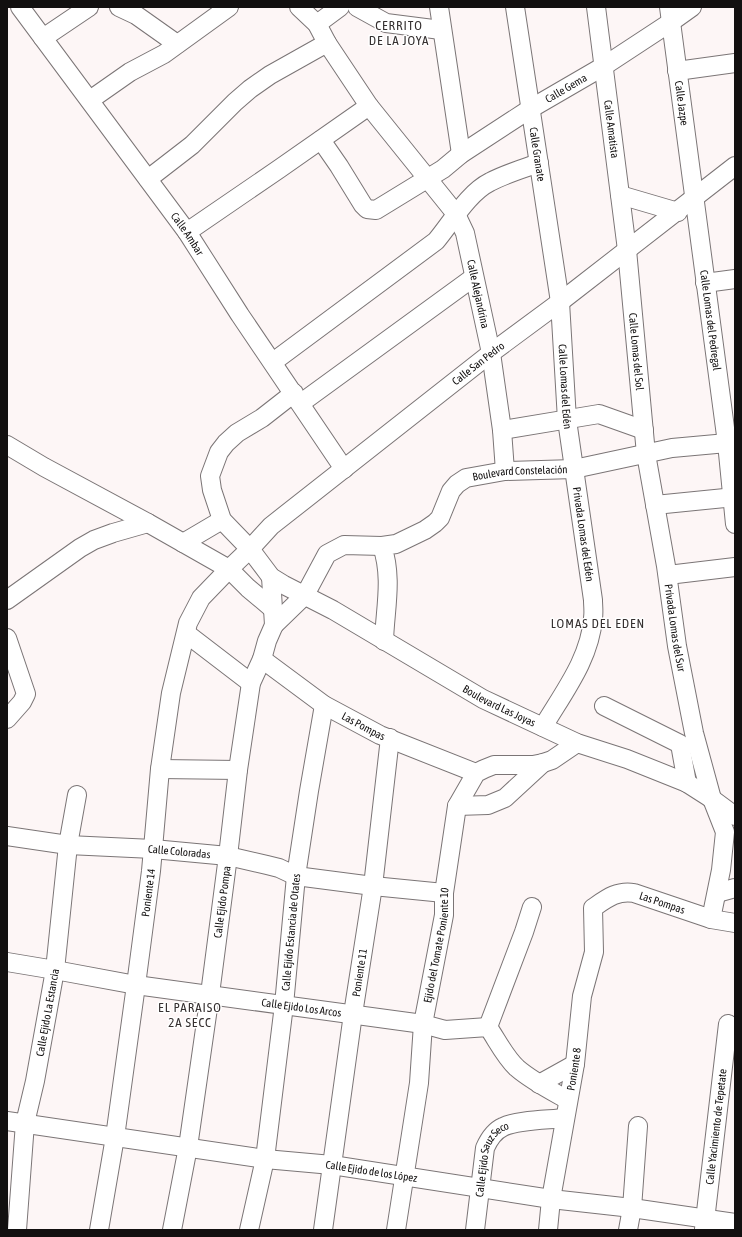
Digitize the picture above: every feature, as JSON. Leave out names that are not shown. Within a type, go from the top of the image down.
[{"type":"street","name":"Calle Ambar","points":[[20,7],[187,232],[240,315],[298,398],[344,469]]},
{"type":"street","points":[[43,38],[89,7]]},
{"type":"street","points":[[119,7],[136,15],[177,44]]},
{"type":"street","points":[[90,100],[130,72],[164,54],[229,7]]},
{"type":"street","name":"Calle Alejandrina","points":[[299,7],[317,24],[327,43],[369,106],[456,214],[465,233],[491,352],[502,430],[505,471]]},
{"type":"street","points":[[317,24],[340,7]]},
{"type":"street","points":[[357,7],[386,23],[441,30]]},
{"type":"street","points":[[439,7],[441,30],[461,154]]},
{"type":"street","name":"Calle Granate","points":[[515,7],[560,302]]},
{"type":"street","name":"Calle Amatista","points":[[596,7],[628,250]]},
{"type":"street","name":"Calle Gema","points":[[321,140],[340,166],[358,198],[367,209],[376,210],[443,169],[461,154],[530,109],[604,66],[670,15],[692,7]]},
{"type":"street","name":"Calle Jazpe","points":[[670,15],[694,199]]},
{"type":"street","points":[[148,179],[192,144],[250,89],[270,75],[327,43]]},
{"type":"street","points":[[677,71],[735,63]]},
{"type":"street","points":[[187,232],[369,106]]},
{"type":"street","points":[[273,362],[436,241],[456,214],[476,192],[489,182],[539,163]]},
{"type":"street","name":"Calle San Pedro","points":[[229,569],[250,550],[271,526],[491,352],[560,302],[678,212],[735,166]]},
{"type":"street","points":[[620,194],[678,212]]},
{"type":"street","name":"Calle Lomas del Pedregal","points":[[694,199],[705,283],[731,444],[735,524]]},
{"type":"street","name":"Calle Lomas del Sol","points":[[628,250],[646,454]]},
{"type":"street","points":[[271,577],[250,550],[222,520],[212,490],[210,476],[219,452],[237,433],[298,398],[474,277]]},
{"type":"street","points":[[705,283],[735,279]]},
{"type":"street","name":"Calle Lomas del Edén","points":[[560,302],[567,420],[574,469]]},
{"type":"street","points":[[502,430],[599,414],[644,430]]},
{"type":"street","name":"Boulevard Constelación","points":[[273,617],[305,595],[327,554],[344,545],[382,546],[396,544],[426,530],[440,518],[451,491],[457,484],[466,478],[505,471],[574,469],[672,448],[731,444]]},
{"type":"street","points":[[7,445],[229,569],[273,617]]},
{"type":"street","name":"Privada Lomas del Sur","points":[[646,454],[668,575],[677,646],[694,733],[712,799],[725,832],[721,870],[711,919]]},
{"type":"street","name":"Privada Lomas del Edén","points":[[543,727],[583,660],[589,642],[593,618],[592,600],[574,469]]},
{"type":"street","points":[[655,505],[733,497]]},
{"type":"street","points":[[183,543],[222,520]]},
{"type":"street","points":[[7,600],[80,548],[94,540],[148,523]]},
{"type":"street","points":[[382,546],[386,557],[389,580],[388,598],[384,617],[384,641]]},
{"type":"street","points":[[668,575],[735,567]]},
{"type":"street","name":"Poniente 14","points":[[99,1230],[115,1137],[136,985],[153,850],[160,769],[171,693],[187,634],[188,623],[200,598],[229,569]]},
{"type":"street","name":"Boulevard Las Joyas","points":[[271,577],[333,610],[483,699],[577,743],[627,759],[687,784],[712,799],[735,816]]},
{"type":"street","name":"Calle Ejido Pompa","points":[[172,1230],[188,1147],[210,994],[238,770],[251,683],[262,659],[273,617],[271,577]]},
{"type":"street","points":[[187,634],[251,683]]},
{"type":"street","points":[[7,638],[25,689],[25,698],[7,719]]},
{"type":"street","name":"Las Pompas","points":[[262,659],[324,705],[380,735],[476,773]]},
{"type":"street","name":"Calle Ejido Estancia de Otates","points":[[250,1230],[265,1159],[284,1005],[296,876],[324,705]]},
{"type":"street","points":[[604,706],[680,744],[700,752]]},
{"type":"street","name":"Poniente 11","points":[[323,1230],[353,1014],[373,886],[390,738]]},
{"type":"street","points":[[457,806],[488,805],[505,798],[543,764],[552,760],[577,743]]},
{"type":"street","points":[[680,744],[687,784]]},
{"type":"street","points":[[476,773],[494,765],[543,764]]},
{"type":"street","points":[[160,769],[238,770]]},
{"type":"street","name":"Ejido del Tomate Poniente 10","points":[[396,1230],[418,1083],[422,1024],[444,914],[444,893],[457,806],[476,773]]},
{"type":"street","name":"Calle Ejido La Estancia","points":[[17,1230],[25,1123],[35,1080],[55,970],[68,845],[76,795]]},
{"type":"street","name":"Calle Coloradas","points":[[7,836],[68,845],[228,856],[279,868],[296,876],[444,893]]},
{"type":"street","points":[[717,893],[735,888]]},
{"type":"street","name":"Las Pompas","points":[[593,908],[613,895],[626,892],[634,893],[711,919],[735,923]]},
{"type":"street","points":[[532,907],[488,1027],[507,1057],[516,1067],[540,1084],[568,1100]]},
{"type":"street","name":"Poniente 8","points":[[548,1230],[551,1198],[575,1064],[582,996],[594,952],[593,908]]},
{"type":"street","name":"Calle Ejido Los Arcos","points":[[7,962],[136,985],[422,1024],[445,1030],[488,1027]]},
{"type":"street","name":"Calle Yacimiento de Tepetate","points":[[705,1224],[728,1024]]},
{"type":"street","points":[[540,1084],[575,1064]]},
{"type":"street","name":"Calle Ejido Sauz Seco","points":[[475,1230],[479,1187],[485,1148],[489,1138],[502,1127],[512,1123],[565,1118]]},
{"type":"street","name":"Calle Ejido de los López","points":[[7,1121],[265,1159],[332,1165],[403,1177],[632,1208],[705,1224],[735,1223]]},
{"type":"street","points":[[628,1230],[632,1208],[638,1126]]},
{"type":"district","name":"CERRITO DE LA JOYA","points":[[399,32]]},
{"type":"district","name":"LOMAS DEL EDEN","points":[[598,623]]},
{"type":"district","name":"EL PARAISO 2A SECC","points":[[190,1014]]}]
